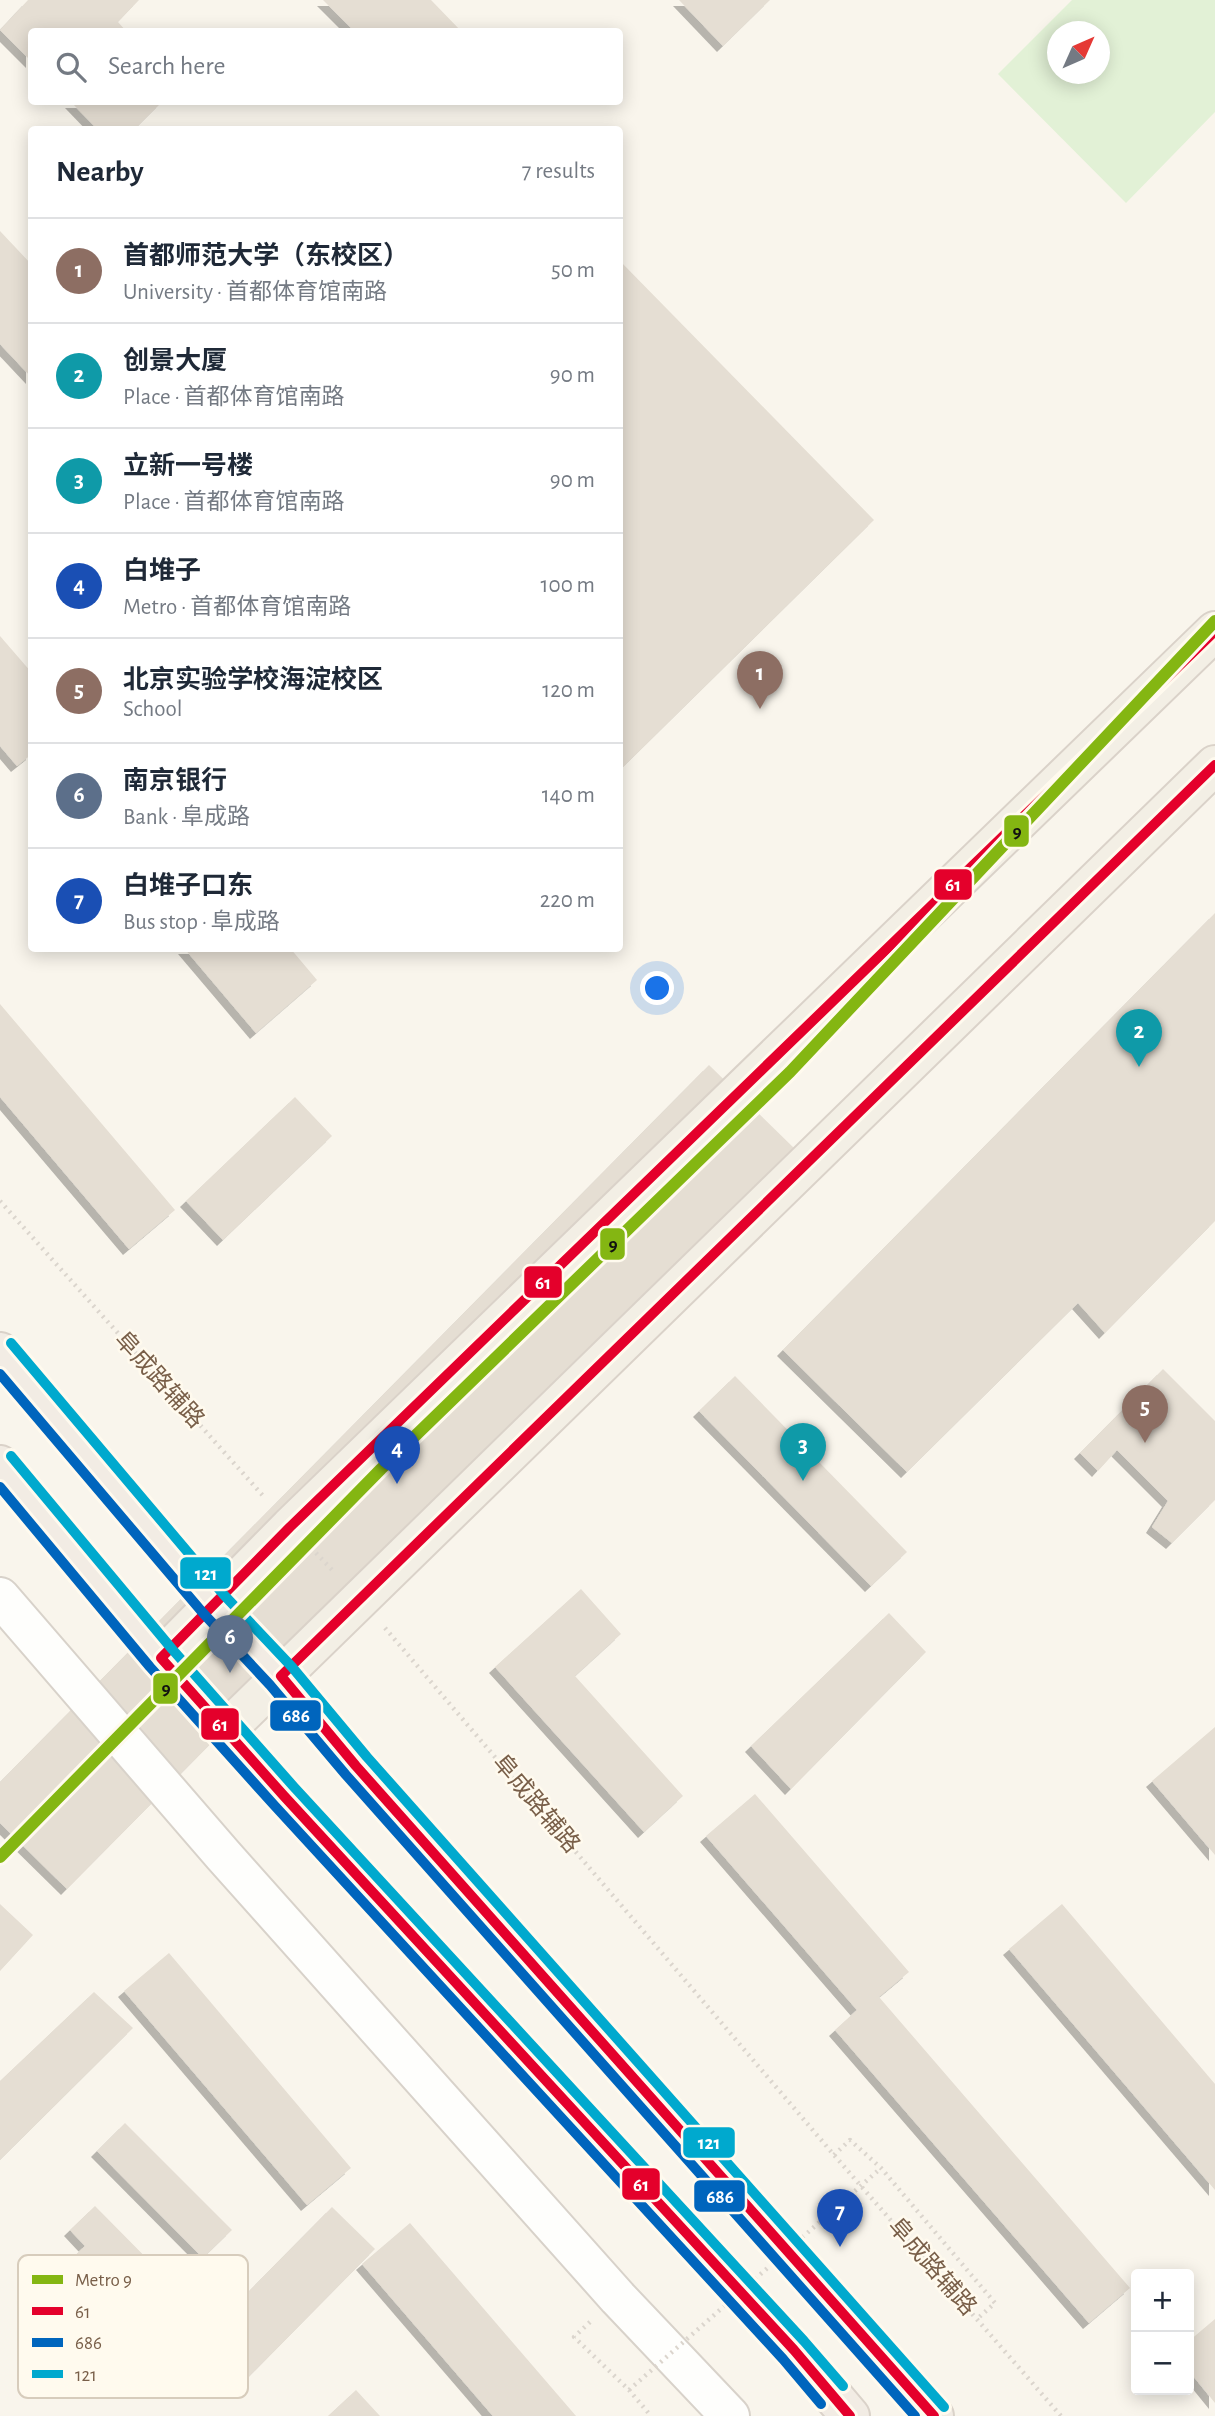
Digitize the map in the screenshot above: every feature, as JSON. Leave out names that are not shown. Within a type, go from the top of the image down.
[{"type":"highway","points":[[0,1352],[356,1766],[934,2416]]},
{"type":"highway","points":[[0,1465],[161,1658],[293,1807],[794,2350],[850,2416]]},
{"type":"main road","points":[[161,1658],[290,1527],[1215,631]]},
{"type":"main road","points":[[226,1730],[1215,765]]},
{"type":"street","points":[[0,1597],[223,1855],[553,2226],[730,2416]]},
{"type":"path","name":"阜成路辅路","points":[[0,1202],[290,1527],[361,1599],[834,2155],[1061,2416]]},
{"type":"path","points":[[834,2155],[850,2140],[881,2168],[995,2303],[977,2319]]},
{"type":"path","points":[[629,2390],[881,2168]]},
{"type":"path","points":[[574,2337],[629,2390],[651,2416]]},
{"type":"green space","points":[[1072,0],[1215,0],[1215,112],[1126,203],[998,74],[1047,25],[1047,84],[1110,84],[1110,21],[1051,21]]},
{"type":"building","points":[[28,0],[139,0],[118,22],[123,28],[28,28],[28,58],[0,30]]},
{"type":"building","points":[[323,0],[431,0],[458,28],[351,28]]},
{"type":"building","points":[[679,0],[770,0],[723,46]]},
{"type":"building","points":[[74,105],[159,105],[138,126],[94,126]]},
{"type":"building","points":[[0,231],[28,261],[28,374],[0,344]]},
{"type":"building","points":[[623,264],[874,520],[623,767]]},
{"type":"building","points":[[0,636],[28,668],[28,757],[17,766],[0,746]]},
{"type":"building","points":[[1215,913],[1215,1221],[1105,1333],[1078,1303],[907,1472],[783,1350]]},
{"type":"building","points":[[187,952],[293,952],[317,980],[256,1033]]},
{"type":"building","points":[[0,1004],[175,1210],[129,1249],[0,1097]]},
{"type":"building","points":[[709,1065],[797,1151],[67,1889],[0,1823],[0,1782]]},
{"type":"building","points":[[295,1097],[332,1136],[223,1240],[186,1201]]},
{"type":"building","points":[[1163,1369],[1215,1421],[1215,1500],[1172,1543],[1152,1527],[1168,1501],[1117,1450],[1098,1471],[1080,1453]]},
{"type":"building","points":[[735,1376],[907,1552],[871,1586],[699,1411]]},
{"type":"building","points":[[581,1589],[621,1634],[575,1676],[683,1796],[644,1832],[495,1667]]},
{"type":"building","points":[[889,1613],[926,1652],[791,1789],[751,1746]]},
{"type":"building","points":[[1215,1727],[1215,1855],[1152,1781]]},
{"type":"building","points":[[755,1794],[909,1972],[879,1997],[1130,2288],[1089,2323],[835,2030],[857,2010],[706,1836]]},
{"type":"building","points":[[0,1904],[33,1935],[0,1971]]},
{"type":"building","points":[[1062,1904],[1215,2084],[1215,2190],[1009,1949]]},
{"type":"building","points":[[169,1953],[351,2168],[307,2205],[124,1991]]},
{"type":"building","points":[[94,1992],[133,2028],[0,2160],[0,2081]]},
{"type":"building","points":[[125,2123],[232,2230],[206,2255],[200,2255],[97,2151]]},
{"type":"building","points":[[95,2206],[143,2255],[75,2255],[85,2246],[70,2230]]},
{"type":"building","points":[[332,2207],[375,2249],[248,2378],[248,2292]]},
{"type":"building","points":[[410,2223],[576,2416],[493,2416],[362,2264]]},
{"type":"building","points":[[1215,2319],[1215,2403],[1194,2377],[1194,2337]]},
{"type":"building","points":[[356,2390],[380,2416],[328,2416]]},
{"type":"metro line","name":"9","points":[[0,1857],[381,1469],[790,1072],[1215,621]]},
{"type":"transit line","name":"61","points":[[850,2416],[794,2350],[284,1796],[161,1658],[290,1527],[1215,631]]},
{"type":"transit line","name":"61","points":[[934,2416],[356,1766],[281,1676],[1215,765]]},
{"type":"transit line","name":"121","points":[[11,1343],[224,1595],[292,1667],[367,1757],[944,2407]]},
{"type":"transit line","name":"686","points":[[0,1374],[203,1613],[270,1685],[346,1775],[915,2416]]},
{"type":"transit line","name":"121","points":[[11,1456],[172,1649],[294,1787],[843,2386]]},
{"type":"transit line","name":"686","points":[[0,1487],[150,1667],[783,2359],[821,2404]]},
{"type":"place","name":"首都师范大学（东校区）","points":[[760,709]]},
{"type":"place","name":"创景大厦","points":[[1139,1067]]},
{"type":"place","name":"北京实验学校海淀校区","points":[[1145,1443]]},
{"type":"place","name":"立新一号楼","points":[[803,1481]]},
{"type":"place","name":"白堆子","points":[[397,1484]]},
{"type":"place","name":"南京银行","points":[[230,1673]]},
{"type":"place","name":"白堆子口东","points":[[840,2247]]}]
